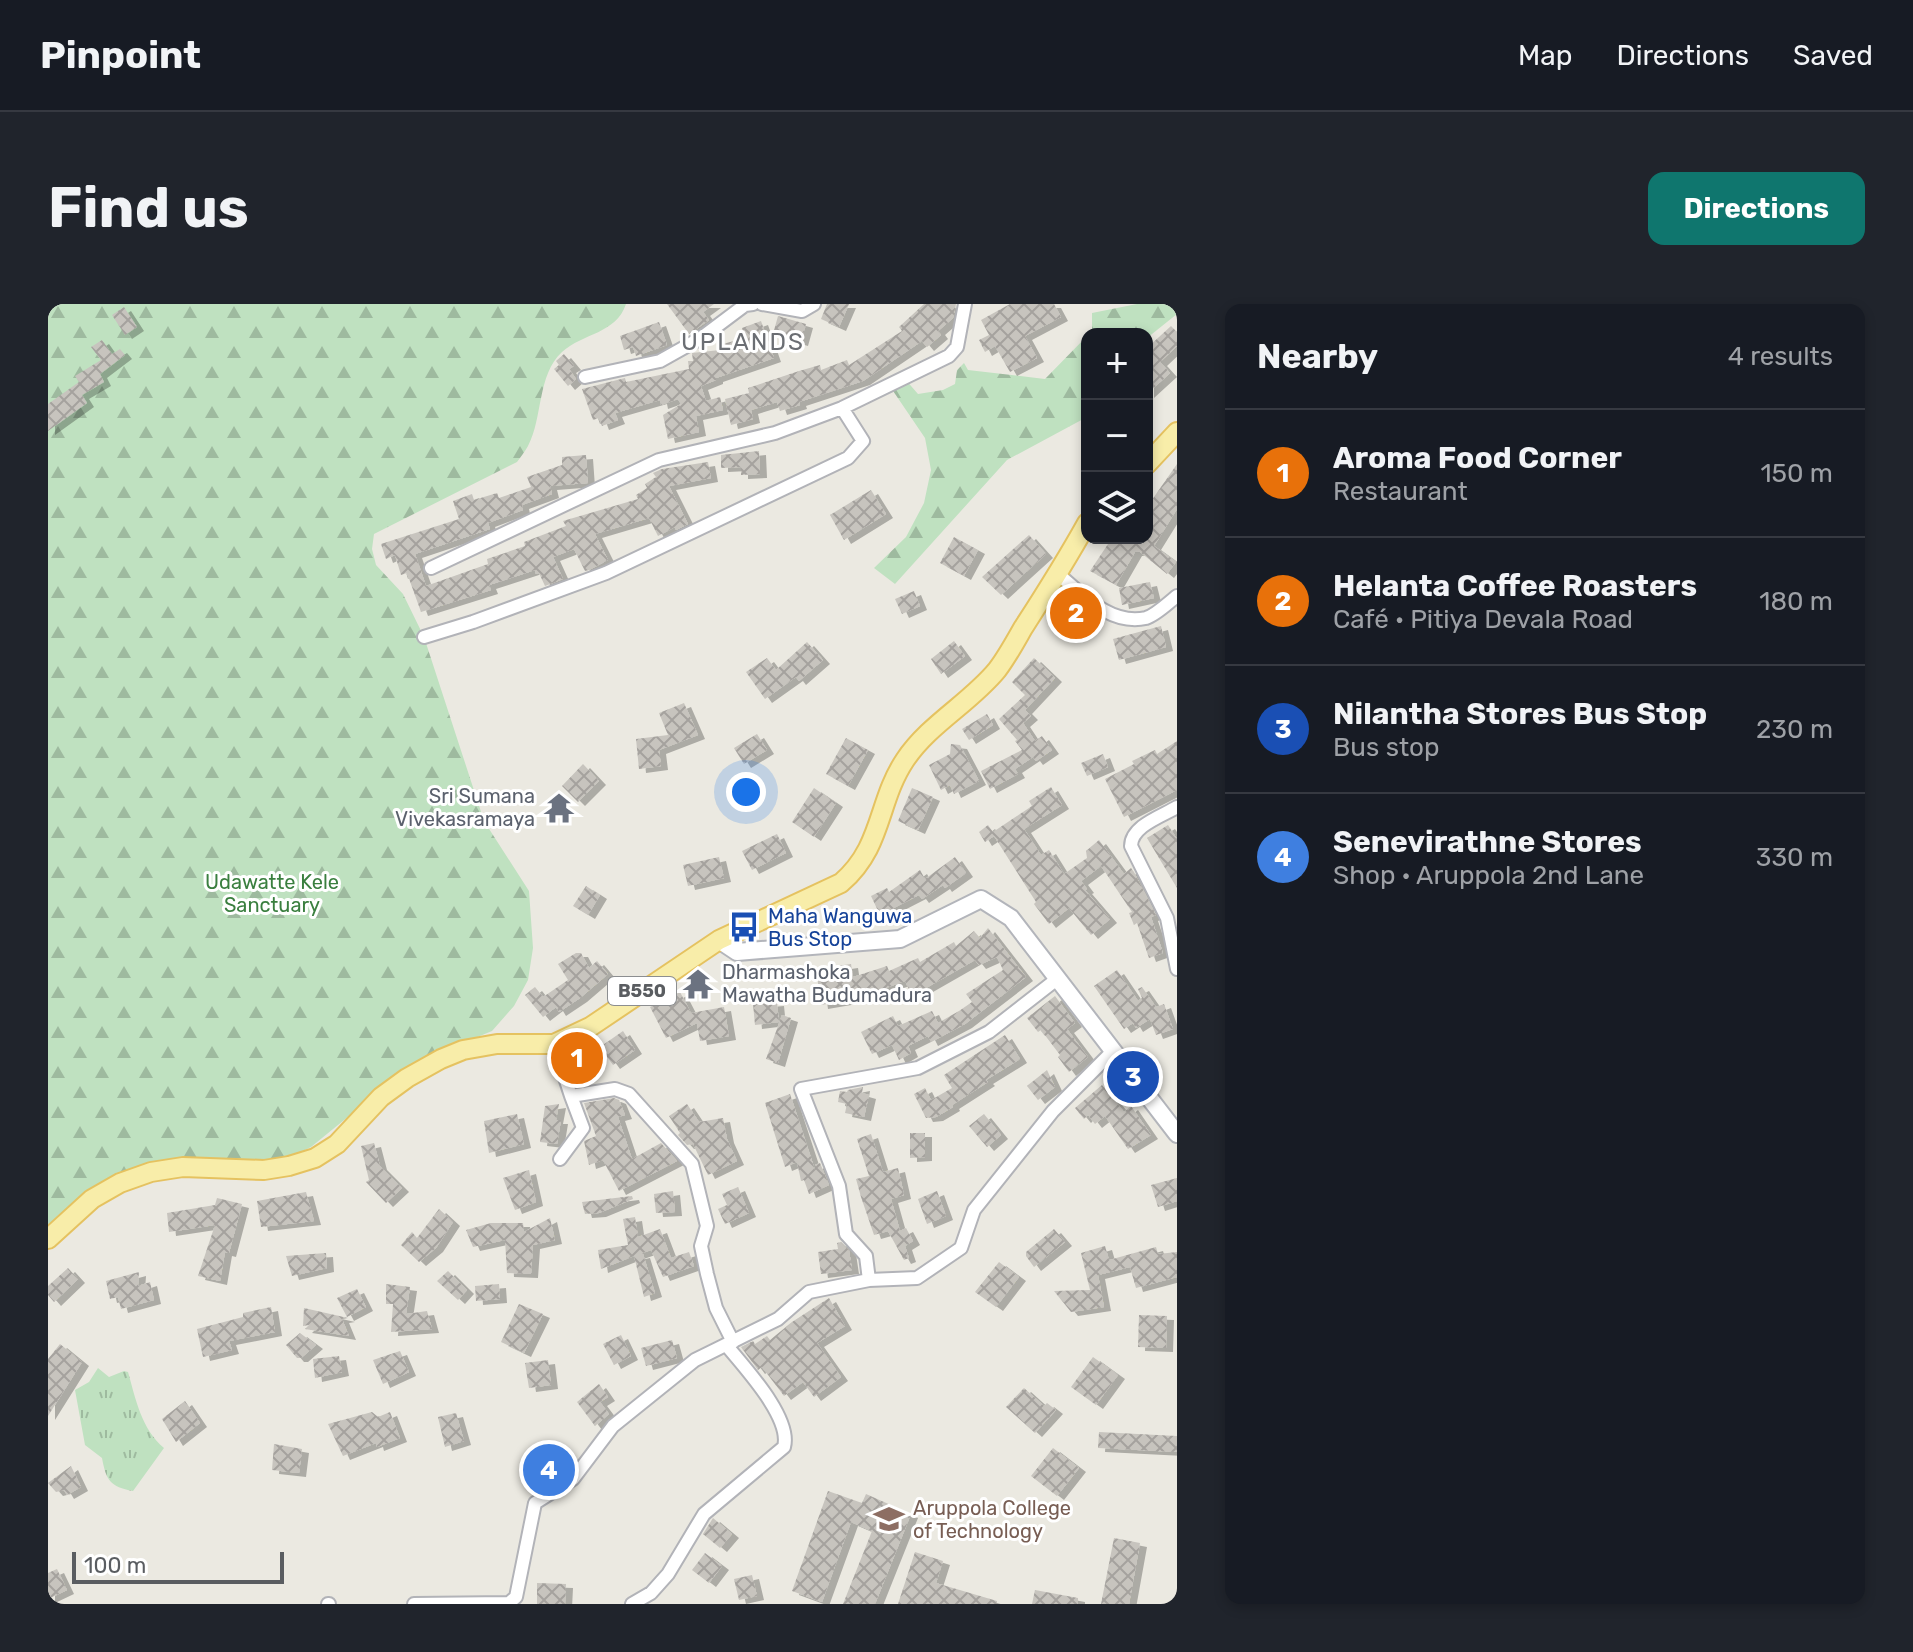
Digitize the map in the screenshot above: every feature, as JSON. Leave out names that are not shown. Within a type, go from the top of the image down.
[{"type":"main road","points":[[1153,458],[1177,432]]},
{"type":"main road","name":"B550","points":[[48,1239],[64,1221],[92,1199],[120,1183],[151,1172],[183,1167],[264,1170],[315,1158],[337,1144],[381,1097],[407,1078],[463,1050],[497,1044],[554,1044],[590,1027],[719,940],[841,883],[855,870],[871,845],[898,770],[913,747],[969,700],[998,669],[1081,534]]},
{"type":"street","points":[[585,377],[660,361],[701,338],[745,305],[753,304]]},
{"type":"street","points":[[762,304],[802,311],[814,304]]},
{"type":"street","points":[[431,568],[659,460],[775,433],[842,408],[949,356],[957,347],[965,304]]},
{"type":"street","points":[[424,637],[606,573],[848,458],[863,441],[842,408]]},
{"type":"street","points":[[1058,574],[1098,607],[1118,617],[1148,617],[1177,596]]},
{"type":"street","points":[[1177,807],[1137,831],[1131,838],[1131,846],[1167,918],[1177,967]]},
{"type":"street","points":[[719,940],[737,952],[900,939],[981,899],[1011,918],[1177,1134]]},
{"type":"street","points":[[869,1280],[866,1256],[846,1234],[839,1186],[801,1089],[918,1068],[989,1032],[1057,979]]},
{"type":"street","points":[[554,1044],[583,1128],[560,1159]]},
{"type":"street","points":[[414,1604],[509,1603],[516,1597],[535,1503],[573,1479],[613,1426],[695,1360],[778,1319],[809,1292],[869,1280],[917,1278],[961,1248],[974,1210],[1053,1111],[1113,1051]]},
{"type":"street","points":[[571,1096],[615,1089],[629,1094],[692,1164],[707,1226],[701,1246],[716,1308],[730,1344],[769,1398],[786,1438],[784,1447],[704,1514],[668,1574],[651,1593],[632,1604]]},
{"type":"green space","name":"Udawatte Kele Sanctuary","points":[[48,304],[626,304],[615,321],[570,346],[554,361],[544,384],[533,435],[517,462],[374,534],[372,549],[376,565],[403,594],[424,637],[484,821],[529,891],[533,948],[528,980],[514,1006],[492,1031],[458,1045],[387,1085],[311,1147],[264,1170],[151,1172],[48,1236]]},
{"type":"green space","points":[[1137,304],[1177,304],[1177,314],[1153,333],[1153,328],[1092,328],[1092,313]]},
{"type":"green space","points":[[1081,342],[1081,420],[1007,460],[895,584],[874,568],[906,537],[924,503],[931,470],[925,438],[889,385],[905,379],[918,394],[943,390],[955,384],[957,370],[964,363],[968,370],[1045,379]]},
{"type":"green space","points":[[98,1368],[109,1377],[128,1372],[145,1423],[164,1448],[133,1491],[114,1485],[105,1472],[102,1458],[85,1445],[75,1390],[89,1382]]},
{"type":"building","points":[[667,304],[714,304],[703,312],[709,320],[689,334]]},
{"type":"building","points":[[827,304],[849,304],[839,327],[821,319]]},
{"type":"building","points":[[924,304],[956,304],[953,318],[938,331],[941,335],[927,347],[922,341],[863,381],[780,411],[777,402],[751,410],[753,419],[731,425],[725,399],[749,393],[748,388],[820,365],[821,370],[847,360],[849,365],[902,331],[899,327]]},
{"type":"building","points":[[1010,304],[1054,304],[1061,317],[1025,336],[1037,358],[1010,372],[995,346],[985,352],[979,340],[989,335],[981,320]]},
{"type":"building","points":[[124,307],[137,327],[125,335],[112,315]]},
{"type":"building","points":[[778,316],[806,324],[801,342],[773,334]]},
{"type":"building","points":[[761,321],[774,358],[701,386],[706,401],[720,397],[723,410],[696,416],[699,432],[668,439],[663,415],[681,404],[678,399],[661,405],[660,400],[615,413],[618,420],[602,426],[599,418],[593,420],[582,389],[625,378],[626,382],[689,369],[688,361],[693,361],[692,353],[720,350],[719,345],[745,338],[742,328]]},
{"type":"building","points":[[659,322],[667,345],[636,356],[633,347],[624,350],[620,336]]},
{"type":"building","points":[[1171,326],[1177,332],[1177,346],[1160,362],[1170,373],[1153,389],[1153,342]]},
{"type":"building","points":[[102,340],[112,354],[120,349],[125,355],[100,374],[104,382],[82,395],[87,403],[48,431],[48,404],[79,382],[75,376],[101,360],[91,347]]},
{"type":"building","points":[[564,354],[574,366],[569,369],[576,379],[568,386],[554,369],[559,365],[556,361]]},
{"type":"building","points":[[759,451],[760,474],[741,475],[741,467],[721,468],[721,455]]},
{"type":"building","points":[[586,455],[588,483],[550,486],[552,494],[522,505],[523,510],[488,523],[490,529],[415,554],[426,586],[488,564],[487,559],[525,546],[524,542],[566,526],[563,521],[638,499],[636,495],[647,488],[645,484],[656,477],[653,473],[662,469],[708,462],[711,478],[669,486],[688,524],[676,530],[675,527],[658,536],[649,518],[595,534],[608,560],[589,570],[585,571],[574,549],[553,557],[563,579],[545,586],[535,570],[489,585],[491,590],[421,612],[407,573],[401,575],[395,555],[386,559],[381,544],[459,519],[453,501],[472,494],[474,500],[497,493],[499,498],[531,487],[527,477],[562,465],[562,457]]},
{"type":"building","points":[[1177,464],[1177,509],[1154,546],[1176,562],[1167,574],[1140,552],[1135,552],[1116,585],[1090,571],[1108,544],[1153,544],[1153,498]]},
{"type":"building","points":[[871,490],[886,514],[844,540],[830,515]]},
{"type":"building","points":[[1029,535],[1046,554],[1001,595],[982,577]]},
{"type":"building","points":[[954,537],[978,550],[964,576],[940,563]]},
{"type":"building","points":[[1150,582],[1154,598],[1122,605],[1119,588]]},
{"type":"building","points":[[914,591],[920,606],[902,614],[895,599]]},
{"type":"building","points":[[1079,604],[1085,624],[1068,630],[1061,609]]},
{"type":"building","points":[[1161,626],[1166,647],[1119,660],[1113,639]]},
{"type":"building","points":[[954,641],[965,656],[941,674],[931,659]]},
{"type":"building","points":[[807,642],[823,660],[799,681],[796,677],[765,699],[746,672],[767,658],[776,670]]},
{"type":"building","points":[[1034,658],[1055,678],[1025,710],[1031,716],[1023,723],[1035,741],[1042,736],[1052,750],[1036,761],[1033,757],[1015,769],[1018,774],[990,789],[981,771],[1022,750],[999,719],[1025,695],[1012,682]]},
{"type":"building","points":[[684,703],[698,735],[659,750],[661,766],[639,769],[636,739],[668,735],[659,713]]},
{"type":"building","points":[[987,714],[993,725],[969,740],[962,729]]},
{"type":"building","points":[[757,734],[767,750],[744,764],[734,748]]},
{"type":"building","points":[[846,738],[868,750],[848,786],[826,774]]},
{"type":"building","points":[[1177,741],[1177,790],[1124,817],[1105,779],[1134,764],[1132,761],[1155,750],[1157,754]]},
{"type":"building","points":[[951,744],[960,745],[979,781],[954,794],[950,785],[941,790],[929,765],[950,754]]},
{"type":"building","points":[[1103,754],[1108,767],[1087,776],[1081,763]]},
{"type":"building","points":[[583,764],[599,781],[578,802],[562,786]]},
{"type":"building","points":[[1051,787],[1062,805],[1024,829],[1041,855],[1049,850],[1064,874],[1087,858],[1086,851],[1099,840],[1124,874],[1131,868],[1134,872],[1156,915],[1151,917],[1163,953],[1149,958],[1137,923],[1134,925],[1129,913],[1132,912],[1101,866],[1081,881],[1110,919],[1091,935],[1069,908],[1049,924],[994,836],[985,842],[979,832],[988,825],[993,832],[1032,806],[1029,801]]},
{"type":"building","points":[[814,788],[836,803],[814,837],[792,822]]},
{"type":"building","points":[[912,788],[933,797],[918,830],[898,821]]},
{"type":"building","points":[[1168,825],[1177,839],[1177,888],[1147,838]]},
{"type":"building","points":[[777,834],[786,853],[752,870],[742,851]]},
{"type":"building","points":[[719,857],[724,878],[688,886],[683,865]]},
{"type":"building","points":[[955,857],[966,873],[945,888],[943,885],[922,899],[919,895],[880,915],[871,896],[887,888],[889,892],[920,870],[925,879]]},
{"type":"building","points":[[586,886],[600,895],[588,915],[573,906]]},
{"type":"building","points":[[988,928],[1026,977],[965,1024],[931,1042],[928,1036],[908,1046],[911,1053],[899,1060],[892,1045],[872,1054],[861,1032],[893,1016],[898,1026],[932,1011],[938,1023],[972,1002],[966,994],[1003,970],[997,957],[979,965],[975,960],[912,996],[905,981],[856,999],[821,1005],[816,969],[851,964],[853,977],[887,966],[889,971],[918,958],[920,962],[954,942],[956,946],[974,931],[980,938]]},
{"type":"building","points":[[581,953],[589,968],[597,961],[608,974],[559,1012],[556,1007],[543,1017],[525,995],[535,987],[543,997],[568,980],[558,964]]},
{"type":"building","points":[[1117,970],[1138,1001],[1142,998],[1138,989],[1142,987],[1156,1007],[1164,1004],[1173,1029],[1156,1035],[1150,1019],[1136,1028],[1133,1023],[1124,1029],[1094,986]]},
{"type":"building","points":[[680,992],[691,1013],[724,1007],[729,1036],[700,1041],[697,1023],[666,1038],[650,1007]]},
{"type":"building","points":[[1055,996],[1075,1023],[1067,1029],[1088,1057],[1069,1072],[1041,1030],[1038,1032],[1027,1018]]},
{"type":"building","points":[[777,1002],[779,1022],[755,1025],[753,1004]]},
{"type":"building","points":[[782,1015],[791,1018],[778,1063],[766,1059]]},
{"type":"building","points":[[623,1031],[635,1050],[613,1065],[600,1047]]},
{"type":"building","points":[[1005,1035],[1020,1059],[986,1080],[988,1082],[953,1107],[936,1117],[926,1118],[914,1094],[925,1088],[931,1100],[952,1088],[944,1075]]},
{"type":"building","points":[[1047,1070],[1055,1087],[1038,1100],[1027,1086]]},
{"type":"building","points":[[1102,1085],[1124,1112],[1131,1106],[1151,1135],[1128,1149],[1105,1116],[1095,1124],[1088,1115],[1084,1119],[1075,1108]]},
{"type":"building","points":[[863,1087],[862,1093],[869,1095],[864,1117],[845,1113],[847,1104],[838,1102],[840,1091]]},
{"type":"building","points":[[790,1094],[815,1170],[815,1165],[820,1163],[829,1185],[809,1194],[804,1180],[801,1181],[797,1162],[785,1167],[765,1103]]},
{"type":"building","points":[[614,1098],[619,1100],[625,1115],[618,1117],[632,1159],[661,1143],[677,1161],[619,1191],[603,1160],[589,1165],[584,1141],[596,1136],[584,1103]]},
{"type":"building","points":[[559,1104],[556,1120],[561,1120],[557,1144],[540,1142],[545,1106]]},
{"type":"building","points":[[687,1104],[699,1122],[723,1118],[727,1139],[737,1161],[708,1175],[693,1144],[687,1145],[678,1135],[680,1133],[669,1116]]},
{"type":"building","points":[[517,1114],[524,1144],[489,1153],[484,1121]]},
{"type":"building","points":[[984,1114],[1001,1135],[987,1147],[969,1126]]},
{"type":"building","points":[[910,1133],[925,1133],[925,1157],[910,1158]]},
{"type":"building","points":[[871,1134],[883,1172],[898,1168],[904,1195],[891,1199],[900,1231],[906,1228],[913,1241],[905,1246],[909,1258],[904,1260],[888,1231],[874,1235],[856,1179],[869,1176],[857,1139]]},
{"type":"building","points":[[374,1143],[380,1166],[402,1188],[386,1203],[366,1182],[369,1180],[361,1146]]},
{"type":"building","points":[[529,1170],[536,1202],[515,1210],[503,1178]]},
{"type":"building","points":[[1177,1178],[1177,1201],[1158,1207],[1151,1185]]},
{"type":"building","points":[[738,1187],[749,1213],[725,1224],[718,1209],[727,1205],[722,1194]]},
{"type":"building","points":[[673,1191],[675,1212],[656,1213],[654,1194]]},
{"type":"building","points":[[937,1191],[946,1216],[927,1224],[918,1199]]},
{"type":"building","points":[[306,1192],[314,1221],[261,1227],[257,1201]]},
{"type":"building","points":[[632,1196],[633,1199],[599,1213],[585,1214],[582,1202]]},
{"type":"building","points":[[217,1198],[242,1204],[229,1253],[225,1252],[220,1281],[198,1276],[215,1225],[169,1232],[167,1213],[215,1205]]},
{"type":"building","points":[[439,1209],[453,1222],[436,1248],[419,1262],[401,1245],[412,1232],[417,1238]]},
{"type":"building","points":[[635,1217],[638,1237],[660,1229],[671,1258],[689,1252],[694,1266],[663,1277],[651,1250],[601,1269],[598,1250],[628,1245],[623,1219]]},
{"type":"building","points":[[550,1218],[555,1240],[533,1245],[531,1274],[507,1273],[505,1240],[473,1247],[466,1230],[491,1223],[523,1223],[524,1232]]},
{"type":"building","points":[[1054,1229],[1065,1242],[1034,1267],[1026,1252]]},
{"type":"building","points":[[841,1242],[849,1250],[852,1270],[821,1274],[818,1252],[838,1249],[837,1243]]},
{"type":"building","points":[[1105,1246],[1109,1260],[1156,1247],[1158,1254],[1177,1252],[1177,1277],[1136,1288],[1130,1267],[1098,1275],[1104,1307],[1071,1312],[1054,1291],[1090,1290],[1081,1253]]},
{"type":"building","points":[[326,1253],[327,1268],[292,1276],[286,1256]]},
{"type":"building","points":[[643,1254],[655,1293],[644,1297],[634,1256]]},
{"type":"building","points":[[999,1262],[1019,1277],[996,1307],[975,1292]]},
{"type":"building","points":[[68,1268],[78,1279],[54,1302],[48,1295],[48,1286]]},
{"type":"building","points":[[448,1271],[467,1290],[458,1300],[437,1281]]},
{"type":"building","points":[[139,1272],[138,1286],[150,1282],[154,1300],[121,1309],[118,1297],[110,1299],[106,1281]]},
{"type":"building","points":[[386,1284],[410,1287],[406,1314],[427,1311],[432,1329],[391,1332],[393,1304],[386,1304]]},
{"type":"building","points":[[499,1284],[500,1299],[476,1301],[475,1286]]},
{"type":"building","points":[[357,1289],[366,1307],[347,1317],[337,1298]]},
{"type":"building","points":[[829,1298],[845,1326],[817,1343],[841,1377],[814,1397],[803,1382],[784,1396],[762,1367],[758,1370],[741,1347],[753,1341],[755,1344],[767,1336],[770,1340]]},
{"type":"building","points":[[519,1304],[543,1314],[524,1353],[501,1342]]},
{"type":"building","points":[[271,1307],[275,1332],[229,1341],[232,1350],[203,1357],[197,1329]]},
{"type":"building","points":[[304,1308],[348,1318],[342,1319],[349,1336],[305,1329],[309,1325],[303,1326]]},
{"type":"building","points":[[1139,1315],[1167,1316],[1166,1348],[1138,1347]]},
{"type":"building","points":[[300,1333],[316,1345],[297,1358],[286,1345]]},
{"type":"building","points":[[621,1335],[631,1356],[614,1365],[603,1344]]},
{"type":"building","points":[[672,1340],[677,1358],[646,1366],[641,1348]]},
{"type":"building","points":[[60,1344],[82,1362],[48,1416],[48,1359]]},
{"type":"building","points":[[400,1351],[409,1372],[383,1384],[373,1360]]},
{"type":"building","points":[[339,1356],[342,1372],[315,1378],[313,1359]]},
{"type":"building","points":[[1093,1357],[1118,1375],[1096,1405],[1071,1387]]},
{"type":"building","points":[[548,1360],[551,1385],[529,1388],[525,1363]]},
{"type":"building","points":[[599,1384],[608,1397],[600,1402],[609,1414],[595,1426],[577,1402]]},
{"type":"building","points":[[1024,1388],[1044,1406],[1047,1403],[1056,1410],[1035,1433],[1006,1407]]},
{"type":"building","points":[[185,1401],[200,1423],[176,1442],[162,1419]]},
{"type":"building","points":[[372,1412],[378,1417],[390,1412],[400,1438],[377,1447],[376,1443],[343,1456],[328,1424]]},
{"type":"building","points":[[456,1413],[464,1441],[445,1447],[438,1417]]},
{"type":"building","points":[[1099,1432],[1177,1436],[1177,1452],[1098,1448]]},
{"type":"building","points":[[274,1444],[302,1449],[299,1473],[272,1470]]},
{"type":"building","points":[[1053,1448],[1079,1468],[1057,1496],[1031,1476]]},
{"type":"building","points":[[71,1466],[81,1487],[67,1495],[64,1490],[56,1492],[48,1483]]},
{"type":"building","points":[[828,1491],[862,1503],[866,1494],[911,1514],[875,1604],[843,1604],[872,1531],[851,1522],[822,1602],[792,1591]]},
{"type":"building","points":[[713,1518],[732,1534],[720,1548],[703,1534]]},
{"type":"building","points":[[1114,1538],[1140,1543],[1129,1604],[1101,1604]]},
{"type":"building","points":[[915,1552],[943,1561],[936,1583],[997,1601],[997,1604],[898,1604]]},
{"type":"building","points":[[705,1553],[722,1566],[709,1583],[692,1570]]},
{"type":"building","points":[[57,1569],[67,1590],[48,1599],[48,1573]]},
{"type":"building","points":[[752,1575],[757,1596],[739,1600],[734,1579]]},
{"type":"building","points":[[537,1583],[566,1584],[565,1604],[537,1604]]},
{"type":"building","points":[[1035,1590],[1078,1598],[1078,1604],[1032,1604]]},
{"type":"place","name":"Helanta Coffee Roasters","points":[[1076,613]]},
{"type":"place","name":"Sri Sumana Vivekasramaya","points":[[559,808]]},
{"type":"place","name":"Maha Wanguwa Bus Stop","points":[[744,927]]},
{"type":"place","name":"Dharmashoka Mawatha Budumadura","points":[[698,984]]},
{"type":"place","name":"Aroma Food Corner","points":[[577,1058]]},
{"type":"place","name":"Nilantha Stores Bus Stop","points":[[1133,1077]]},
{"type":"place","name":"Senevirathne Stores","points":[[549,1470]]},
{"type":"place","name":"Aruppola College of Technology","points":[[889,1519]]},
{"type":"district","name":"UPLANDS","points":[[743,342]]}]
